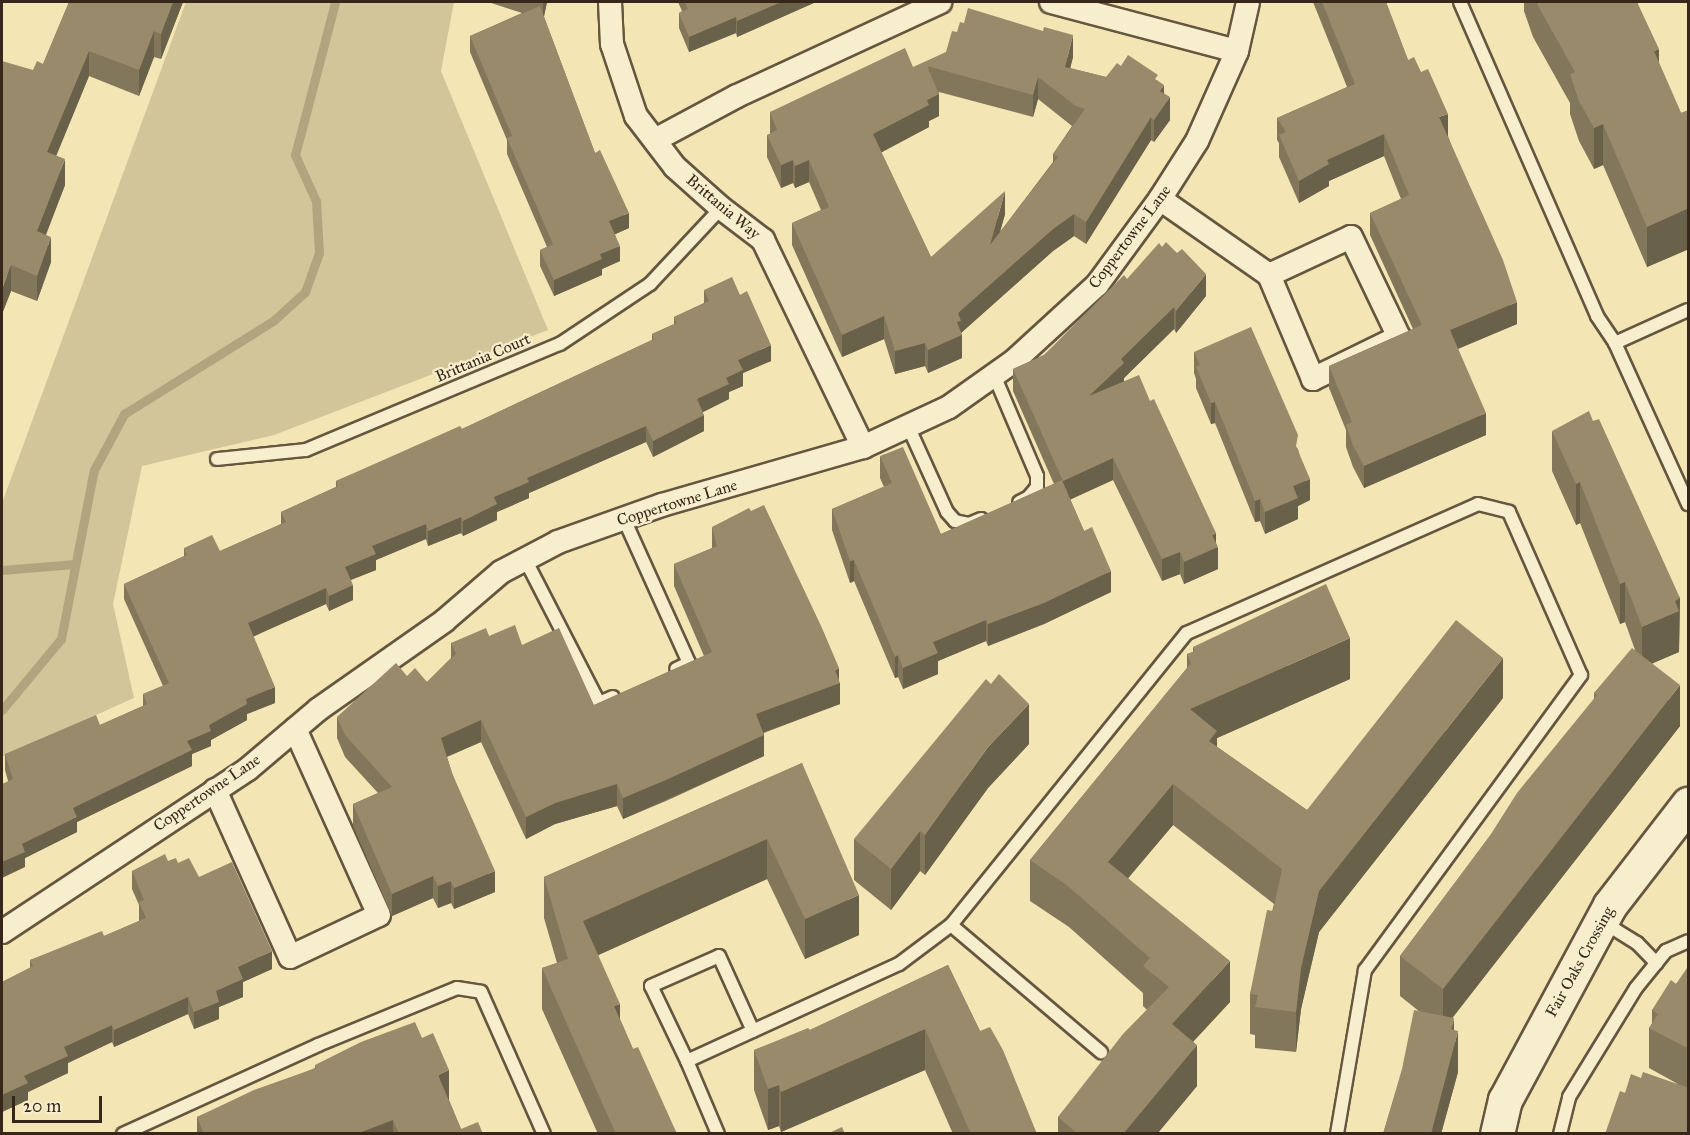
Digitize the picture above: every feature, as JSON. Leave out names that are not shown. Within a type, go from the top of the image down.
[{"type":"street","name":"Brittania Way","points":[[610,2],[612,44],[636,116],[675,167],[721,208],[763,240],[863,447]]},
{"type":"street","points":[[655,140],[738,96],[940,2]]},
{"type":"street","points":[[1051,2],[1237,51]]},
{"type":"street","name":"Coppertowne Lane","points":[[2,932],[248,769],[295,729],[444,621],[501,573],[525,559],[558,542],[624,519],[863,447],[948,407],[994,375],[1097,285],[1160,199],[1197,141],[1237,51],[1248,2]]},
{"type":"street","points":[[1160,199],[1269,275],[1313,379],[1399,337],[1351,237],[1269,275]]},
{"type":"street","points":[[215,790],[291,957],[379,915],[295,729]]},
{"type":"street","name":"Fair Oaks Crossing","points":[[1497,1134],[1505,1100],[1602,921],[1689,804]]},
{"type":"lane","points":[[1460,2],[1597,316],[1615,343],[1689,504]]},
{"type":"lane","name":"Brittania Court","points":[[217,459],[306,450],[560,344],[651,284],[721,208]]},
{"type":"lane","points":[[1615,343],[1689,310]]},
{"type":"lane","points":[[994,375],[1037,476],[1037,488],[1029,497],[1009,506]]},
{"type":"lane","points":[[909,426],[947,512],[955,521],[969,524],[989,515]]},
{"type":"lane","points":[[687,1061],[899,964],[951,925],[1187,633],[1478,504],[1509,512],[1581,675],[1365,970],[1337,1134]]},
{"type":"lane","points":[[624,519],[689,663],[659,676]]},
{"type":"lane","points":[[525,559],[599,703],[629,690]]},
{"type":"lane","points":[[1602,921],[1637,943],[1656,963]]},
{"type":"lane","points":[[951,925],[1101,1052]]},
{"type":"lane","points":[[1560,1134],[1569,1097],[1636,988],[1666,951],[1689,941]]},
{"type":"lane","points":[[718,1134],[687,1061],[651,986],[719,956],[753,1031]]},
{"type":"lane","points":[[123,1134],[318,1045],[457,988],[481,992],[544,1134]]},
{"type":"shaded area","points":[[186,2],[454,2],[441,71],[548,330],[274,435],[142,466],[113,604],[134,698],[2,757],[2,503]]},
{"type":"building","points":[[69,2],[173,2],[161,34],[154,31],[139,70],[89,51],[47,152],[65,159],[37,231],[51,237],[37,276],[11,265],[2,289],[2,61],[33,70],[37,61],[43,64]]},
{"type":"building","points":[[685,2],[781,2],[737,21],[736,17],[689,37],[679,13],[688,9]]},
{"type":"building","points":[[1322,2],[1386,2],[1408,60],[1414,57],[1421,72],[1428,69],[1448,114],[1439,117],[1503,260],[1517,302],[1450,330],[1486,413],[1364,466],[1346,425],[1352,422],[1329,366],[1422,325],[1370,213],[1409,195],[1384,134],[1327,160],[1329,164],[1299,181],[1279,135],[1286,132],[1277,118],[1355,84]]},
{"type":"building","points":[[1536,2],[1637,2],[1659,49],[1654,51],[1681,113],[1689,110],[1689,208],[1647,227],[1603,124],[1594,128],[1579,101],[1570,74],[1575,72]]},
{"type":"building","points":[[540,6],[595,153],[600,150],[629,213],[609,221],[620,246],[600,254],[602,259],[554,280],[540,250],[553,244],[507,138],[512,136],[470,36]]},
{"type":"building","points":[[968,8],[1043,31],[1044,27],[1073,35],[1065,67],[1106,77],[1117,63],[1121,66],[1128,55],[1158,75],[1155,79],[1164,85],[1160,91],[1170,97],[1154,120],[1151,117],[1086,222],[1074,214],[1053,229],[958,313],[961,321],[957,322],[962,335],[928,350],[925,343],[895,351],[884,316],[842,335],[792,223],[829,207],[809,160],[795,166],[793,160],[781,165],[767,135],[777,130],[770,112],[905,48],[913,67],[946,52],[952,31],[957,32],[960,22],[964,23]],"holes":[[[927,66],[1033,95],[1038,77],[1076,106],[1085,109],[1053,154],[1058,157],[990,245],[1005,191],[931,257],[873,134],[929,105],[927,100],[939,94]]]},
{"type":"building","points":[[1166,242],[1177,253],[1182,249],[1206,274],[1176,311],[1174,307],[1121,359],[1124,363],[1089,396],[1139,375],[1150,401],[1154,399],[1216,533],[1212,535],[1218,547],[1184,562],[1180,552],[1162,559],[1113,458],[1063,481],[1013,369],[1044,355],[1124,275],[1127,279],[1159,243],[1162,247]]},
{"type":"building","points":[[732,277],[740,295],[747,291],[771,345],[738,360],[743,370],[726,378],[729,384],[697,399],[704,415],[653,441],[646,426],[527,478],[529,482],[494,497],[497,504],[463,521],[461,517],[428,531],[426,524],[372,546],[376,554],[345,567],[353,585],[329,596],[326,588],[248,623],[275,687],[246,699],[247,704],[209,725],[211,731],[187,741],[192,750],[73,808],[77,817],[22,844],[25,852],[2,862],[2,784],[13,779],[5,754],[96,715],[100,725],[147,704],[143,694],[169,683],[124,584],[187,555],[184,548],[212,535],[220,551],[286,522],[281,512],[338,486],[336,481],[460,426],[462,429],[654,339],[652,334],[677,323],[674,317],[709,301],[704,290]]},
{"type":"building","points":[[1251,327],[1298,435],[1296,446],[1310,479],[1293,486],[1298,498],[1265,512],[1260,499],[1255,501],[1215,402],[1211,403],[1196,367],[1200,365],[1194,352]]},
{"type":"building","points":[[1589,411],[1593,421],[1599,419],[1680,598],[1675,601],[1679,611],[1642,627],[1625,582],[1620,584],[1580,482],[1576,484],[1552,431]]},
{"type":"building","points":[[903,447],[941,534],[1062,480],[1084,531],[1092,527],[1111,571],[1044,603],[988,624],[986,620],[933,642],[938,653],[903,668],[898,655],[895,657],[854,560],[850,561],[832,509],[892,483],[880,456]]},
{"type":"building","points":[[764,505],[822,628],[839,668],[835,670],[840,683],[756,714],[764,735],[666,780],[623,798],[617,784],[555,803],[526,817],[481,720],[441,738],[452,773],[495,871],[454,888],[451,881],[438,886],[433,876],[392,894],[353,804],[392,787],[345,735],[337,717],[396,663],[407,676],[415,668],[427,682],[456,654],[451,643],[486,628],[489,636],[515,625],[522,645],[559,628],[594,705],[712,652],[674,564],[717,546],[712,527],[749,508],[751,511]]},
{"type":"building","points":[[1326,584],[1350,638],[1190,709],[1217,731],[1209,741],[1307,810],[1456,620],[1503,658],[1319,891],[1301,968],[1296,1012],[1255,1007],[1258,995],[1250,994],[1267,910],[1273,911],[1282,869],[1173,784],[1108,862],[1230,961],[1172,1024],[1197,1045],[1123,1134],[1078,1134],[1058,1117],[1123,1034],[1169,987],[1143,966],[1150,958],[1069,887],[1030,860],[1191,663],[1187,654],[1195,651],[1193,647]]},
{"type":"building","points":[[1632,648],[1680,685],[1443,989],[1400,956],[1491,834],[1517,793],[1597,695],[1594,693]]},
{"type":"building","points":[[999,674],[1029,704],[988,747],[925,835],[920,831],[891,869],[854,839],[986,679],[991,684]]},
{"type":"building","points":[[802,763],[859,895],[805,919],[767,839],[583,921],[620,1004],[614,1006],[633,1049],[638,1047],[677,1134],[616,1134],[542,968],[568,959],[544,877]]},
{"type":"building","points":[[165,854],[168,861],[176,858],[178,863],[189,858],[199,877],[232,862],[272,951],[238,967],[243,979],[216,991],[219,1002],[194,1012],[188,997],[114,1030],[112,1025],[64,1047],[68,1056],[24,1076],[28,1083],[2,1095],[2,982],[33,966],[30,960],[102,931],[104,936],[146,918],[139,902],[144,900],[132,871]]},
{"type":"building","points":[[948,965],[980,1031],[990,1027],[1003,1050],[1037,1134],[971,1134],[925,1029],[781,1092],[779,1085],[768,1089],[754,1050],[808,1028],[810,1030]]},
{"type":"building","points":[[1687,968],[1689,969],[1689,1049],[1649,1028],[1658,1014],[1652,1010],[1671,980],[1676,984]]},
{"type":"building","points":[[1414,1010],[1454,1018],[1451,1029],[1458,1031],[1431,1134],[1383,1134],[1402,1069]]},
{"type":"building","points":[[415,1022],[422,1038],[433,1033],[449,1070],[438,1075],[461,1129],[478,1122],[483,1134],[399,1134],[393,1120],[356,1134],[204,1134],[197,1117],[254,1090],[316,1068],[315,1065],[361,1042]]},
{"type":"building","points":[[1643,1072],[1689,1088],[1689,1134],[1605,1134],[1620,1091],[1625,1093],[1631,1074],[1641,1078]]},
{"type":"building","points":[[842,1127],[845,1134],[827,1134]]},
{"type":"waterway","points":[[2,710],[61,639],[94,470],[124,414],[273,321],[305,292],[319,253],[316,201],[295,155],[335,2]]},
{"type":"waterway","points":[[2,570],[75,564]]}]
